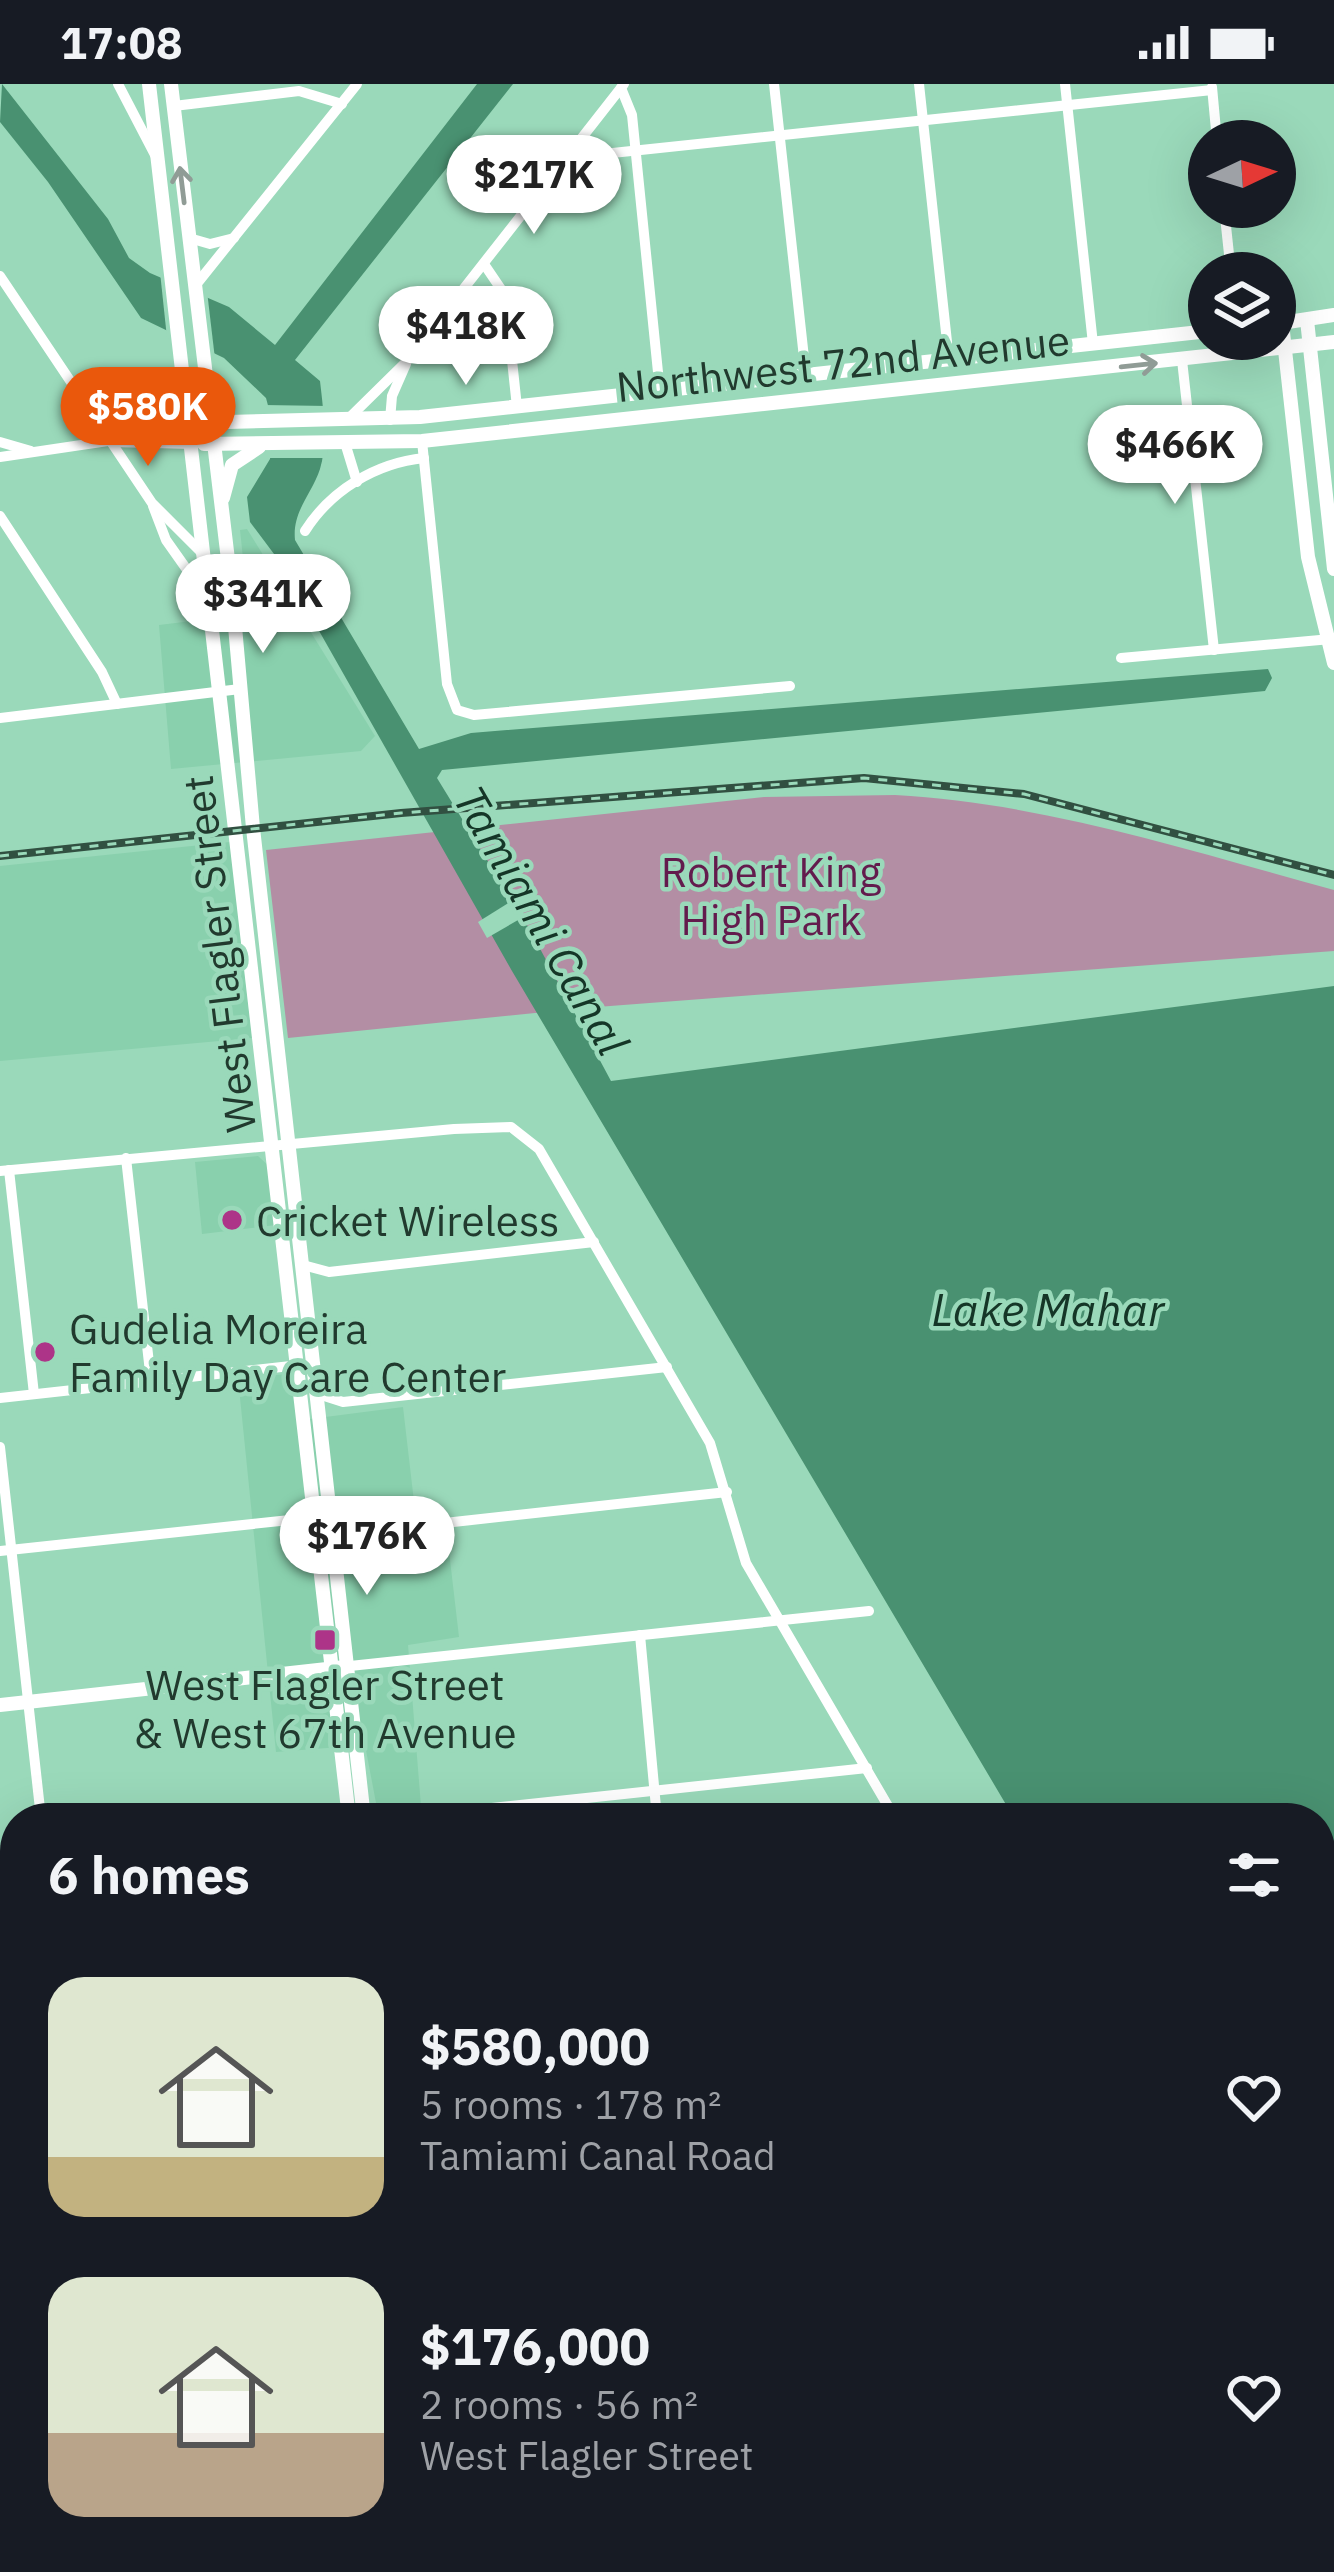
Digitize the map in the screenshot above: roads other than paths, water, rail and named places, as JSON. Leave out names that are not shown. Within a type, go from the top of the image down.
[{"type":"main road","name":"West Flagler Street","points":[[150,84],[182,378],[258,944],[300,1366],[357,1803]]},
{"type":"main road","points":[[150,84],[174,106]]},
{"type":"main road","name":"West Flagler Street","points":[[171,84],[240,689],[258,944]]},
{"type":"main road","points":[[1296,322],[1334,314]]},
{"type":"main road","points":[[1307,320],[1334,569]]},
{"type":"main road","name":"Northwest 72nd Avenue","points":[[188,422],[420,417],[1188,334]]},
{"type":"main road","name":"Northwest 72nd Avenue","points":[[1296,347],[1334,342]]},
{"type":"main road","points":[[1094,344],[1096,369]]},
{"type":"main road","name":"Northwest 72nd Avenue","points":[[193,444],[423,450],[519,432],[1188,359]]},
{"type":"main road","points":[[949,360],[952,385]]},
{"type":"main road","points":[[1286,360],[1308,556],[1334,663]]},
{"type":"main road","points":[[806,376],[810,400]]},
{"type":"main road","points":[[661,392],[663,416]]},
{"type":"main road","points":[[517,407],[519,432]]},
{"type":"main road","points":[[420,417],[423,450]]},
{"type":"main road","points":[[221,507],[232,464],[264,445]]},
{"type":"main road","name":"West Flagler Street","points":[[281,1142],[306,1286],[335,1535],[342,1667]]},
{"type":"main road","points":[[0,1705],[342,1667]]},
{"type":"street","points":[[118,84],[157,158]]},
{"type":"street","points":[[195,286],[357,84]]},
{"type":"street","points":[[774,84],[806,376]]},
{"type":"street","points":[[920,84],[949,360]]},
{"type":"street","points":[[1065,84],[1094,344]]},
{"type":"street","points":[[622,86],[630,107],[661,392]]},
{"type":"street","points":[[339,420],[407,361],[622,86]]},
{"type":"street","points":[[565,158],[1212,87],[1215,120]]},
{"type":"street","points":[[174,106],[298,91],[342,104]]},
{"type":"street","points":[[189,238],[210,244],[234,238]]},
{"type":"street","points":[[484,264],[505,295],[517,407]]},
{"type":"street","points":[[0,276],[152,503],[206,557]]},
{"type":"street","points":[[1182,360],[1214,650]]},
{"type":"street","points":[[390,419],[392,396],[407,361]]},
{"type":"street","points":[[108,441],[133,428],[188,422]]},
{"type":"street","points":[[0,457],[108,441],[193,444]]},
{"type":"street","points":[[0,442],[34,452]]},
{"type":"street","points":[[338,446],[357,482]]},
{"type":"street","points":[[305,531],[323,504],[394,461],[423,450],[447,684],[457,710],[471,715],[790,686]]},
{"type":"street","points":[[152,503],[166,540],[212,605]]},
{"type":"street","points":[[0,516],[118,704]]},
{"type":"street","points":[[1120,658],[1330,640]]},
{"type":"street","points":[[0,718],[240,689]]},
{"type":"street","points":[[34,1394],[4,1170],[281,1142],[498,1126],[518,1130],[539,1149],[710,1444],[739,1547],[887,1803]]},
{"type":"street","points":[[126,1158],[151,1381]]},
{"type":"street","points":[[303,1265],[329,1272],[595,1242]]},
{"type":"street","points":[[306,1286],[329,1272]]},
{"type":"street","points":[[0,1398],[300,1366]]},
{"type":"street","points":[[318,1394],[343,1402],[667,1367]]},
{"type":"street","points":[[321,1417],[343,1402]]},
{"type":"street","points":[[0,1447],[6,1550],[30,1701],[40,1803]]},
{"type":"street","points":[[335,1535],[727,1492]]},
{"type":"street","points":[[6,1550],[318,1517]]},
{"type":"street","points":[[342,1667],[869,1611]]},
{"type":"street","points":[[640,1636],[656,1803]]},
{"type":"street","points":[[542,1803],[866,1768]]},
{"type":"water","name":"Lake Mahar","points":[[2,84],[108,219],[129,258],[150,273],[229,307],[275,345],[477,84],[513,84],[295,360],[320,381],[324,437],[320,469],[299,511],[295,540],[419,749],[471,733],[1268,669],[1272,678],[1265,691],[442,770],[437,778],[530,930],[611,1081],[1334,986],[1334,1803],[1005,1803],[512,971],[280,562],[250,522],[247,497],[270,459],[274,428],[266,398],[224,358],[141,318],[48,182],[0,122]]},
{"type":"railway","points":[[0,856],[401,813],[864,778],[1024,794],[1334,875]]},
{"type":"place","name":"Cricket Wireless","points":[[232,1220]]},
{"type":"place","name":"Gudelia Moreira Family Day Care Center","points":[[45,1352]]},
{"type":"place","name":"West Flagler Street & West 67th Avenue","points":[[325,1640]]},
{"type":"park label","name":"Robert King High Park","points":[[771,895]]},
{"type":"water label","name":"Tamiami Canal","points":[[542,920]]}]
